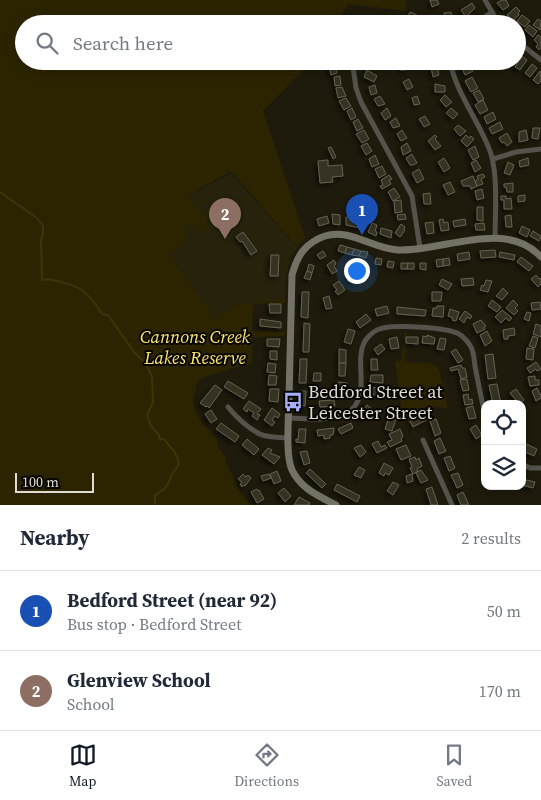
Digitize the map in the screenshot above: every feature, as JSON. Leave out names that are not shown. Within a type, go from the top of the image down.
[{"type":"street","points":[[485,0],[494,15]]},
{"type":"street","points":[[488,15],[492,12]]},
{"type":"street","points":[[526,48],[541,60]]},
{"type":"street","points":[[353,70],[356,88],[361,102],[412,196],[420,248]]},
{"type":"street","points":[[452,70],[489,146],[493,159],[496,238]]},
{"type":"street","points":[[493,159],[516,152],[541,149]]},
{"type":"street","points":[[336,505],[310,492],[297,480],[291,468],[288,418],[292,275],[300,254],[317,239],[333,234],[351,236],[386,248],[400,250],[496,238],[514,240],[527,246],[541,257]]},
{"type":"street","points":[[288,418],[326,419],[339,417],[354,408],[361,392],[361,365],[365,341],[375,331],[383,328],[405,327],[449,330],[460,335],[472,348],[482,400]]},
{"type":"street","points":[[228,407],[233,414],[260,434],[270,437],[288,438]]},
{"type":"street","points":[[423,440],[452,505]]},
{"type":"street","points":[[526,466],[541,468]]},
{"type":"shaded area","points":[[231,173],[297,248],[291,257],[286,278],[285,299],[235,305],[215,318],[162,312],[160,229],[187,197]]},
{"type":"green space","name":"Cannons Creek Lakes Reserve","points":[[0,0],[405,0],[406,11],[348,4],[341,15],[15,15],[15,70],[303,70],[263,111],[305,238],[297,247],[231,171],[186,197],[206,216],[207,232],[183,222],[188,231],[187,239],[169,254],[215,318],[235,305],[285,299],[285,303],[253,304],[252,331],[285,332],[285,336],[252,337],[252,363],[201,378],[196,386],[193,404],[196,412],[203,424],[216,437],[219,448],[227,459],[225,460],[239,490],[250,505],[0,505]]},
{"type":"green space","points":[[404,333],[407,333],[405,359],[407,362],[428,363],[438,366],[448,409],[435,406],[406,410],[416,433],[415,435],[401,408],[395,361],[400,361],[402,358]]},
{"type":"building","points":[[430,0],[437,0],[439,4],[432,7]]},
{"type":"building","points":[[506,0],[509,6],[503,10],[497,3]]},
{"type":"building","points":[[472,3],[475,8],[468,15],[465,15],[461,10]]},
{"type":"building","points":[[516,7],[520,11],[519,15],[507,15]]},
{"type":"building","points":[[451,12],[452,15],[444,15],[444,13]]},
{"type":"building","points":[[538,19],[541,21],[540,30],[533,25]]},
{"type":"building","points":[[529,25],[537,31],[533,37],[526,29]]},
{"type":"building","points":[[538,35],[541,37],[541,48],[539,50],[536,47],[538,44],[534,40]]},
{"type":"building","points":[[532,64],[537,68],[530,77],[525,73]]},
{"type":"building","points":[[330,70],[336,70],[337,73],[331,75]]},
{"type":"building","points":[[367,70],[377,76],[374,82],[364,77]]},
{"type":"building","points":[[432,70],[438,70],[439,75],[433,77]]},
{"type":"building","points":[[463,70],[473,70],[473,71],[465,75]]},
{"type":"building","points":[[540,71],[541,81],[538,84],[533,80]]},
{"type":"building","points":[[340,76],[341,85],[335,86],[334,77]]},
{"type":"building","points":[[472,77],[478,88],[471,92],[465,81]]},
{"type":"building","points":[[409,79],[413,87],[407,90],[403,82]]},
{"type":"building","points":[[435,84],[445,86],[445,92],[435,92]]},
{"type":"building","points":[[375,85],[377,93],[371,95],[369,87]]},
{"type":"building","points":[[342,87],[346,96],[338,98],[336,88]]},
{"type":"building","points":[[479,90],[484,99],[478,102],[473,93]]},
{"type":"building","points":[[445,95],[452,102],[446,107],[440,100]]},
{"type":"building","points":[[380,96],[385,104],[378,106],[374,99]]},
{"type":"building","points":[[417,96],[420,104],[414,105],[412,98]]},
{"type":"building","points":[[346,98],[351,106],[344,110],[339,101]]},
{"type":"building","points":[[483,100],[488,110],[480,114],[475,105]]},
{"type":"building","points":[[352,108],[356,117],[351,120],[347,111]]},
{"type":"building","points":[[387,108],[391,116],[385,120],[381,113]]},
{"type":"building","points":[[451,108],[458,114],[453,119],[446,113]]},
{"type":"building","points":[[493,112],[496,119],[487,124],[484,117]]},
{"type":"building","points":[[425,116],[430,124],[424,127],[419,119]]},
{"type":"building","points":[[396,118],[400,126],[393,128],[390,122]]},
{"type":"building","points":[[358,119],[363,128],[357,131],[353,122]]},
{"type":"building","points":[[500,122],[503,129],[492,134],[489,128]]},
{"type":"building","points":[[458,125],[466,131],[460,136],[454,129]]},
{"type":"building","points":[[533,128],[540,128],[538,139],[532,138]]},
{"type":"building","points":[[364,130],[369,139],[362,143],[356,134]]},
{"type":"building","points":[[402,130],[407,138],[401,141],[397,134]]},
{"type":"building","points":[[526,130],[528,140],[519,142],[519,132]]},
{"type":"building","points":[[507,133],[512,142],[507,146],[499,138]]},
{"type":"building","points":[[435,135],[437,137],[435,139],[441,146],[435,150],[428,141]]},
{"type":"building","points":[[466,135],[474,139],[467,147],[461,141]]},
{"type":"building","points":[[367,143],[372,151],[366,155],[361,146]]},
{"type":"building","points":[[407,143],[411,151],[403,155],[401,147]]},
{"type":"building","points":[[475,146],[479,157],[473,160],[468,150]]},
{"type":"building","points":[[331,147],[336,157],[333,159],[328,148]]},
{"type":"building","points":[[412,154],[417,163],[410,165],[406,158]]},
{"type":"building","points":[[375,155],[379,164],[372,167],[369,159]]},
{"type":"building","points":[[444,158],[450,168],[444,172],[438,162]]},
{"type":"building","points":[[528,158],[529,165],[520,167],[519,161]]},
{"type":"building","points":[[328,160],[328,166],[342,165],[343,176],[332,177],[333,182],[320,183],[318,161]]},
{"type":"building","points":[[476,160],[481,168],[475,172],[471,163]]},
{"type":"building","points":[[508,162],[514,165],[510,175],[504,173]]},
{"type":"building","points":[[382,166],[386,174],[379,178],[375,169]]},
{"type":"building","points":[[419,169],[424,179],[417,183],[412,173]]},
{"type":"building","points":[[483,174],[485,177],[481,179],[483,184],[477,186],[475,181],[478,179],[477,176]]},
{"type":"building","points":[[389,175],[392,179],[389,180],[391,184],[382,189],[380,186],[383,185],[381,180]]},
{"type":"building","points":[[473,176],[477,186],[471,189],[470,186],[463,186],[461,181]]},
{"type":"building","points":[[450,182],[455,192],[448,195],[443,185]]},
{"type":"building","points":[[513,183],[513,192],[507,192],[504,184]]},
{"type":"building","points":[[394,188],[400,197],[393,201],[388,192]]},
{"type":"building","points":[[482,189],[484,198],[477,200],[475,191]]},
{"type":"building","points":[[430,193],[431,204],[424,204],[423,194]]},
{"type":"building","points":[[525,195],[525,201],[518,202],[518,196]]},
{"type":"building","points":[[501,196],[506,196],[506,199],[511,198],[512,209],[504,209],[504,200],[501,200]]},
{"type":"building","points":[[401,200],[402,212],[395,213],[394,201]]},
{"type":"building","points":[[477,207],[483,207],[483,221],[477,220]]},
{"type":"building","points":[[332,214],[340,215],[340,225],[333,224]]},
{"type":"building","points":[[405,214],[406,219],[398,220],[397,215]]},
{"type":"building","points":[[511,215],[512,227],[506,227],[505,216]]},
{"type":"building","points":[[327,216],[329,223],[319,226],[317,219]]},
{"type":"building","points":[[346,217],[362,220],[360,228],[346,225]]},
{"type":"building","points":[[443,219],[444,223],[448,222],[449,230],[441,231],[439,220]]},
{"type":"building","points":[[465,219],[466,225],[454,227],[453,221]]},
{"type":"building","points":[[433,222],[434,233],[427,234],[425,223]]},
{"type":"building","points":[[372,223],[377,225],[376,236],[368,232]]},
{"type":"building","points":[[484,223],[485,230],[476,230],[475,224]]},
{"type":"building","points":[[401,224],[405,227],[405,230],[400,237],[395,233]]},
{"type":"building","points":[[522,226],[530,230],[527,237],[519,233]]},
{"type":"building","points":[[381,228],[392,231],[391,238],[380,234]]},
{"type":"building","points":[[533,231],[541,236],[539,241],[530,236]]},
{"type":"building","points":[[243,232],[257,251],[251,255],[242,241],[240,242],[236,237]]},
{"type":"building","points":[[340,245],[347,247],[345,253],[338,251]]},
{"type":"building","points":[[347,247],[354,249],[352,255],[345,253]]},
{"type":"building","points":[[354,249],[361,251],[359,256],[352,255]]},
{"type":"building","points":[[495,250],[496,257],[481,258],[480,251]]},
{"type":"building","points":[[323,251],[326,256],[320,259],[317,255]]},
{"type":"building","points":[[361,251],[368,252],[366,258],[359,256]]},
{"type":"building","points":[[469,252],[470,259],[458,261],[457,254]]},
{"type":"building","points":[[500,252],[515,255],[514,260],[499,257]]},
{"type":"building","points":[[271,255],[279,255],[278,276],[270,276]]},
{"type":"building","points":[[521,257],[533,266],[529,271],[517,262]]},
{"type":"building","points":[[376,258],[382,259],[381,265],[375,264]]},
{"type":"building","points":[[449,258],[450,265],[443,266],[443,259]]},
{"type":"building","points":[[443,259],[443,266],[437,267],[436,260]]},
{"type":"building","points":[[334,260],[336,264],[334,266],[337,271],[332,274],[327,265]]},
{"type":"building","points":[[388,261],[394,262],[393,268],[387,267]]},
{"type":"building","points":[[401,263],[408,263],[407,269],[401,269]]},
{"type":"building","points":[[408,263],[414,263],[414,269],[407,269]]},
{"type":"building","points":[[420,263],[426,263],[426,270],[420,269]]},
{"type":"building","points":[[309,264],[314,266],[312,273],[307,271]]},
{"type":"building","points":[[307,271],[312,273],[310,280],[304,278]]},
{"type":"building","points":[[348,274],[359,275],[358,282],[348,281]]},
{"type":"building","points":[[536,275],[539,279],[541,278],[541,284],[538,287],[531,279]]},
{"type":"building","points":[[473,278],[474,285],[462,286],[461,279]]},
{"type":"building","points":[[442,279],[452,284],[448,290],[439,285]]},
{"type":"building","points":[[486,280],[492,281],[488,292],[480,290]]},
{"type":"building","points":[[339,281],[345,290],[338,295],[333,285]]},
{"type":"building","points":[[503,288],[508,293],[502,300],[496,296]]},
{"type":"building","points":[[302,292],[309,292],[308,318],[301,317]]},
{"type":"building","points":[[432,292],[442,292],[441,301],[432,301]]},
{"type":"building","points":[[329,296],[332,308],[326,309],[323,298]]},
{"type":"building","points":[[492,300],[501,307],[497,312],[488,306]]},
{"type":"building","points":[[513,300],[518,305],[515,308],[518,311],[514,315],[506,308]]},
{"type":"building","points":[[540,302],[541,309],[532,310],[531,303]]},
{"type":"building","points":[[269,304],[281,304],[281,313],[270,313]]},
{"type":"building","points":[[387,306],[389,313],[377,316],[375,309]]},
{"type":"building","points":[[437,306],[444,306],[443,317],[432,316],[433,308],[437,308]]},
{"type":"building","points":[[397,307],[426,310],[425,316],[397,314]]},
{"type":"building","points":[[450,309],[459,312],[456,321],[448,316]]},
{"type":"building","points":[[502,310],[512,318],[509,321],[506,318],[501,323],[495,317]]},
{"type":"building","points":[[465,311],[472,316],[470,319],[467,317],[464,323],[459,319]]},
{"type":"building","points":[[527,312],[531,313],[529,321],[524,319]]},
{"type":"building","points":[[366,314],[371,320],[360,328],[356,322]]},
{"type":"building","points":[[260,319],[281,322],[281,328],[260,326]]},
{"type":"building","points":[[481,320],[486,326],[484,327],[485,329],[477,333],[473,324]]},
{"type":"building","points":[[304,323],[310,324],[309,352],[303,352]]},
{"type":"building","points":[[536,324],[541,326],[541,337],[533,334]]},
{"type":"building","points":[[514,328],[515,335],[504,339],[503,330]]},
{"type":"building","points":[[348,329],[355,331],[351,344],[344,342]]},
{"type":"building","points":[[487,331],[492,341],[485,346],[480,335]]},
{"type":"building","points":[[427,335],[435,338],[434,344],[422,343],[423,336],[427,337]]},
{"type":"building","points":[[533,336],[538,338],[535,348],[529,346]]},
{"type":"building","points":[[397,337],[399,348],[391,349],[389,339]]},
{"type":"building","points":[[406,337],[418,337],[418,344],[406,343]]},
{"type":"building","points":[[440,338],[446,339],[444,350],[437,349]]},
{"type":"building","points":[[267,339],[280,339],[279,347],[267,346]]},
{"type":"building","points":[[381,344],[385,349],[378,355],[374,349]]},
{"type":"building","points":[[527,348],[534,349],[533,360],[526,359]]},
{"type":"building","points":[[339,349],[346,350],[346,363],[339,363]]},
{"type":"building","points":[[456,349],[463,360],[458,363],[451,352]]},
{"type":"building","points":[[270,351],[277,351],[277,360],[270,359]]},
{"type":"building","points":[[493,354],[496,378],[488,379],[485,355]]},
{"type":"building","points":[[300,359],[307,359],[306,383],[299,383]]},
{"type":"building","points":[[371,359],[377,359],[378,370],[371,370]]},
{"type":"building","points":[[536,362],[541,369],[537,371],[536,369],[530,373],[527,368]]},
{"type":"building","points":[[268,363],[276,364],[275,373],[267,372]]},
{"type":"building","points":[[339,363],[346,363],[345,376],[339,376]]},
{"type":"building","points":[[461,365],[462,368],[465,368],[467,377],[461,379],[458,369],[451,371],[450,368]]},
{"type":"building","points":[[314,373],[321,373],[321,381],[313,381]]},
{"type":"building","points":[[269,375],[277,376],[276,385],[268,385]]},
{"type":"building","points":[[371,375],[383,375],[383,383],[370,382]]},
{"type":"building","points":[[535,376],[535,380],[539,380],[539,385],[530,386],[528,377]]},
{"type":"building","points":[[467,379],[469,390],[463,391],[460,380]]},
{"type":"building","points":[[228,381],[248,393],[244,399],[224,387]]},
{"type":"building","points":[[338,382],[347,383],[344,395],[337,395]]},
{"type":"building","points":[[497,384],[500,400],[492,400],[489,385]]},
{"type":"building","points":[[215,385],[222,390],[209,408],[206,407],[200,403]]},
{"type":"building","points":[[385,387],[385,394],[371,395],[370,388]]},
{"type":"building","points":[[537,388],[541,398],[536,401],[532,391]]},
{"type":"building","points":[[270,389],[279,389],[278,402],[269,401]]},
{"type":"building","points":[[516,389],[524,400],[516,400],[510,393]]},
{"type":"building","points":[[300,391],[306,391],[305,406],[300,405]]},
{"type":"building","points":[[468,394],[469,400],[472,399],[473,404],[465,405],[463,395]]},
{"type":"building","points":[[334,400],[335,406],[320,407],[319,401]]},
{"type":"building","points":[[249,401],[261,409],[257,414],[260,415],[257,420],[252,416],[254,413],[248,409],[247,412],[243,409]]},
{"type":"building","points":[[367,405],[372,409],[364,420],[359,416]]},
{"type":"building","points":[[473,406],[476,418],[469,419],[466,408]]},
{"type":"building","points":[[272,408],[280,414],[278,418],[275,416],[272,420],[275,422],[272,426],[264,420]]},
{"type":"building","points":[[211,410],[217,419],[211,423],[205,414]]},
{"type":"building","points":[[425,413],[428,419],[413,427],[410,421]]},
{"type":"building","points":[[389,417],[396,419],[392,431],[385,429]]},
{"type":"building","points":[[436,419],[441,433],[435,436],[430,421]]},
{"type":"building","points":[[221,423],[239,436],[235,442],[216,429]]},
{"type":"building","points":[[351,423],[353,428],[341,434],[338,429]]},
{"type":"building","points":[[476,425],[481,436],[476,439],[470,429]]},
{"type":"building","points":[[334,428],[333,435],[330,435],[330,438],[324,439],[324,435],[318,436],[317,430]]},
{"type":"building","points":[[299,429],[306,429],[305,443],[296,442]]},
{"type":"building","points":[[400,429],[403,436],[402,441],[390,447],[387,442],[392,440],[389,434]]},
{"type":"building","points":[[440,438],[446,451],[439,454],[434,441]]},
{"type":"building","points":[[247,439],[259,449],[254,455],[242,445]]},
{"type":"building","points":[[378,441],[381,447],[385,445],[387,448],[377,453],[372,444]]},
{"type":"building","points":[[526,444],[537,449],[534,456],[526,452]]},
{"type":"building","points":[[361,445],[366,452],[360,457],[354,448]]},
{"type":"building","points":[[406,445],[411,456],[401,460],[396,449]]},
{"type":"building","points":[[268,448],[272,450],[270,453],[280,457],[274,464],[262,455]]},
{"type":"building","points":[[307,451],[310,463],[304,465],[300,452]]},
{"type":"building","points":[[450,456],[455,468],[449,471],[444,458]]},
{"type":"building","points":[[415,457],[416,460],[419,458],[422,466],[413,474],[409,459]]},
{"type":"building","points":[[384,463],[393,468],[389,475],[385,473],[384,476],[379,473]]},
{"type":"building","points":[[359,467],[365,470],[361,478],[354,475]]},
{"type":"building","points":[[310,469],[326,484],[322,488],[306,473]]},
{"type":"building","points":[[421,470],[428,480],[421,483],[416,473]]},
{"type":"building","points":[[277,471],[281,481],[274,484],[270,474]]},
{"type":"building","points":[[458,473],[463,485],[457,488],[451,475]]},
{"type":"building","points":[[243,474],[251,478],[242,487],[240,484],[242,482],[238,479]]},
{"type":"building","points":[[269,474],[271,478],[263,481],[261,476]]},
{"type":"building","points":[[412,474],[413,481],[407,483],[406,476]]},
{"type":"building","points":[[526,480],[535,482],[533,488],[526,486]]},
{"type":"building","points":[[393,482],[399,485],[393,495],[387,491]]},
{"type":"building","points":[[337,484],[360,496],[357,502],[334,490]]},
{"type":"building","points":[[432,487],[438,505],[431,505],[426,489]]},
{"type":"building","points":[[284,488],[291,496],[285,502],[278,493]]},
{"type":"building","points":[[257,489],[264,499],[257,503],[251,492]]},
{"type":"building","points":[[463,492],[469,505],[461,505],[457,495]]},
{"type":"building","points":[[299,497],[310,503],[309,505],[294,505]]},
{"type":"waterway","points":[[0,192],[37,218],[43,226],[41,241],[42,280],[57,281],[70,285],[81,289],[87,294],[102,314],[108,315],[134,352],[146,364],[152,376],[153,402],[147,415],[151,426],[159,435],[159,438],[165,440],[175,452],[178,462],[178,466],[166,487],[155,495],[155,505]]},
{"type":"place","name":"Bedford Street (near 92)","points":[[362,235]]},
{"type":"place","name":"Glenview School","points":[[225,239]]},
{"type":"place","name":"Bedford Street at Leicester Street","points":[[293,402]]}]
